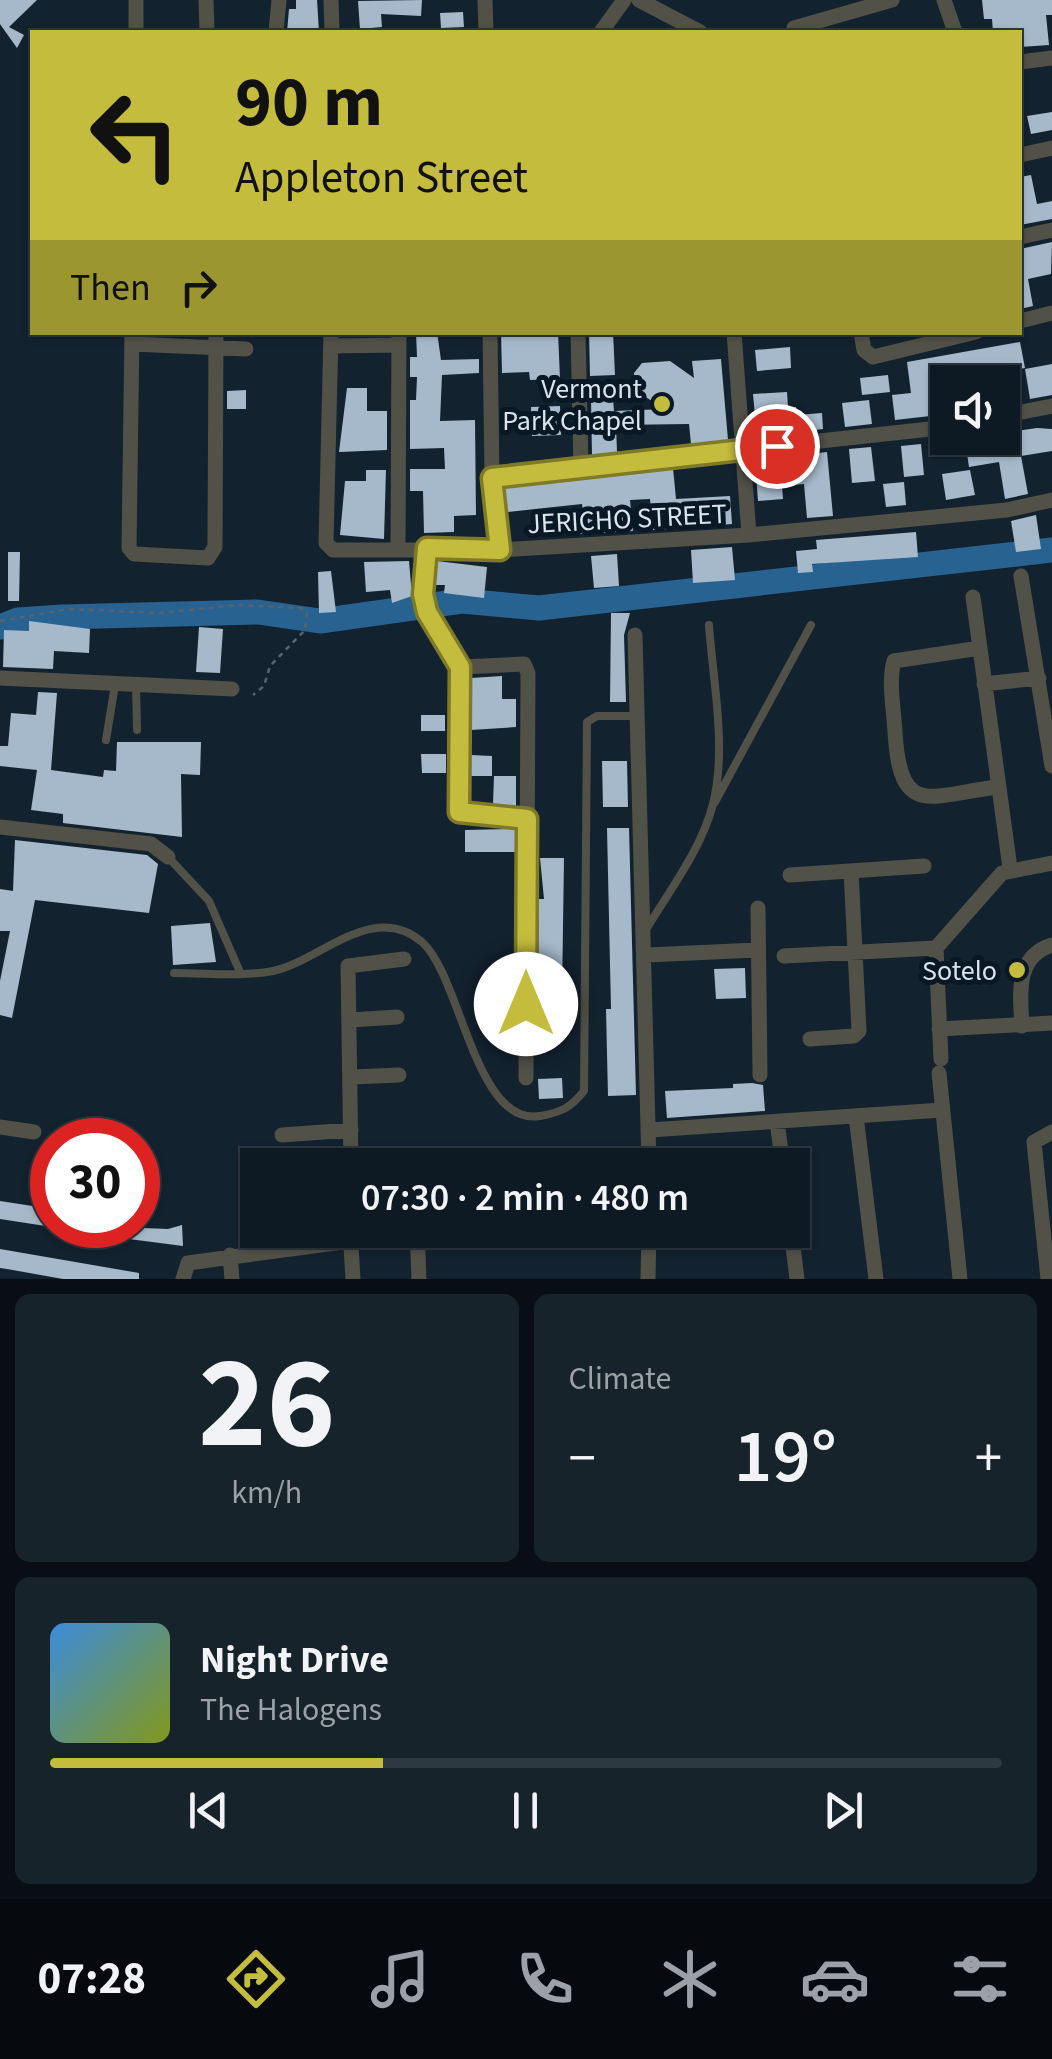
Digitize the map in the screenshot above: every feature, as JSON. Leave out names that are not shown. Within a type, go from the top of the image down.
[{"type":"street","points":[[136,0],[136,30]]},
{"type":"street","points":[[206,0],[207,30]]},
{"type":"street","points":[[276,30],[279,0]]},
{"type":"street","points":[[331,0],[332,30]]},
{"type":"street","points":[[485,0],[486,30]]},
{"type":"street","points":[[602,30],[624,0]]},
{"type":"street","points":[[639,0],[696,30]]},
{"type":"street","points":[[794,28],[892,0]]},
{"type":"street","points":[[944,0],[954,30]]},
{"type":"street","points":[[1022,62],[1052,58]]},
{"type":"street","points":[[1022,155],[1052,148]]},
{"type":"street","points":[[1022,237],[1052,230]]},
{"type":"street","points":[[1022,322],[1052,314]]},
{"type":"street","points":[[490,335],[492,478],[500,550]]},
{"type":"street","points":[[578,335],[581,469]]},
{"type":"street","points":[[734,335],[749,536]]},
{"type":"street","points":[[862,335],[864,350],[873,356],[964,335]]},
{"type":"street","points":[[217,340],[213,555],[134,554],[129,548],[132,338],[217,340],[246,348]]},
{"type":"street","points":[[331,339],[399,339],[398,547]]},
{"type":"street","name":"JERICHO STREET","points":[[331,339],[326,543],[333,550],[500,550],[749,536],[1007,510],[1052,500]]},
{"type":"street","points":[[1020,412],[1052,406]]},
{"type":"street","points":[[492,478],[930,429]]},
{"type":"street","points":[[427,548],[423,594],[427,612],[460,667],[459,812],[527,819]]},
{"type":"street","points":[[1022,576],[1052,766]]},
{"type":"street","points":[[973,598],[1010,868]]},
{"type":"street","points":[[635,635],[649,1148]]},
{"type":"street","points":[[980,648],[894,661],[898,776],[911,791],[926,796],[997,787]]},
{"type":"street","points":[[460,667],[524,664],[527,668],[526,1078]]},
{"type":"street","points":[[0,678],[232,690]]},
{"type":"street","points":[[984,684],[1039,678]]},
{"type":"street","points":[[0,828],[151,844],[168,857]]},
{"type":"street","points":[[784,956],[936,948],[1010,868],[1052,863]]},
{"type":"street","points":[[790,874],[924,866]]},
{"type":"street","points":[[810,1039],[858,1035],[851,872]]},
{"type":"street","points":[[758,908],[760,1075]]},
{"type":"street","points":[[1022,1026],[1019,980],[1029,962],[1052,945]]},
{"type":"street","points":[[936,948],[942,1110],[960,1279]]},
{"type":"street","points":[[647,955],[757,950]]},
{"type":"street","points":[[350,1148],[348,966],[404,959]]},
{"type":"street","points":[[351,1020],[397,1016]]},
{"type":"street","points":[[939,1029],[1052,1023]]},
{"type":"street","points":[[352,1077],[399,1075]]},
{"type":"street","points":[[650,1130],[942,1110]]},
{"type":"street","points":[[856,1116],[876,1279]]},
{"type":"street","points":[[777,1122],[781,1148]]},
{"type":"street","points":[[0,1127],[30,1131]]},
{"type":"street","points":[[282,1136],[351,1130]]},
{"type":"street","points":[[1048,1279],[1048,1233],[1034,1142],[1052,1132]]},
{"type":"street","points":[[183,1279],[188,1263],[272,1248]]},
{"type":"street","points":[[351,1248],[353,1279]]},
{"type":"street","points":[[417,1248],[418,1279]]},
{"type":"street","points":[[648,1248],[648,1279]]},
{"type":"street","points":[[793,1248],[797,1279]]},
{"type":"street","points":[[230,1255],[232,1279]]},
{"type":"lane","points":[[709,625],[718,755],[713,805]]},
{"type":"lane","points":[[646,929],[691,856],[713,805],[811,625]]},
{"type":"lane","points":[[106,740],[115,684]]},
{"type":"lane","points":[[136,684],[137,730]]},
{"type":"lane","points":[[174,973],[293,966],[358,930],[394,930],[422,942],[436,962],[490,1085],[508,1109],[533,1117],[568,1111],[584,1091],[586,722],[597,716],[638,716]]},
{"type":"lane","points":[[168,857],[209,901],[240,972]]},
{"type":"path","points":[[0,622],[10,616],[69,609],[159,613],[238,604],[301,608],[307,613],[298,639],[270,666],[264,686],[254,695]]},
{"type":"building","points":[[0,0],[37,0],[9,27],[24,35],[17,48],[0,24]]},
{"type":"building","points":[[296,0],[317,0],[319,30],[287,30],[289,9],[296,9]]},
{"type":"building","points":[[422,0],[421,16],[381,14],[382,27],[360,29],[358,1]]},
{"type":"building","points":[[982,0],[1052,0],[1052,15],[1046,15],[1049,45],[1022,47],[1022,30],[993,30],[992,19],[984,19]]},
{"type":"building","points":[[463,12],[464,27],[441,28],[440,13]]},
{"type":"building","points":[[1052,112],[1052,130],[1031,134],[1027,116]]},
{"type":"building","points":[[1031,175],[1037,204],[1052,201],[1052,219],[1022,225],[1022,177]]},
{"type":"building","points":[[1052,242],[1051,274],[1028,279],[1033,306],[1022,309],[1022,249]]},
{"type":"building","points":[[416,335],[437,335],[441,360],[479,359],[479,373],[442,375],[440,421],[475,420],[476,515],[454,516],[454,532],[424,533],[423,491],[410,491],[410,469],[445,469],[444,448],[410,449],[410,400],[416,400],[417,377],[410,377],[410,357],[417,357]]},
{"type":"building","points":[[501,335],[558,335],[560,379],[530,380],[529,372],[502,373]]},
{"type":"building","points":[[589,335],[613,335],[615,375],[590,376]]},
{"type":"building","points":[[1020,342],[1025,368],[930,365],[930,416],[895,420],[892,395],[911,393],[907,362]]},
{"type":"building","points":[[790,347],[791,368],[757,371],[755,350]]},
{"type":"building","points":[[721,359],[728,440],[691,444],[689,424],[616,425],[617,452],[592,455],[591,400],[613,399],[614,411],[666,409],[635,391],[634,373],[642,363],[670,361],[694,378],[692,361]]},
{"type":"building","points":[[1052,364],[1052,395],[1030,399],[1025,369]]},
{"type":"building","points":[[888,375],[890,392],[862,395],[860,378]]},
{"type":"building","points":[[347,388],[367,388],[367,411],[387,411],[387,450],[339,452]]},
{"type":"building","points":[[246,390],[246,409],[227,409],[227,391]]},
{"type":"building","points":[[787,392],[788,407],[796,407],[797,415],[822,413],[823,429],[757,437],[753,394]]},
{"type":"building","points":[[869,400],[872,424],[845,427],[842,403]]},
{"type":"building","points":[[560,406],[561,435],[532,436],[531,407]]},
{"type":"building","points":[[1052,429],[1052,451],[1021,456],[1028,494],[1005,499],[999,462],[969,467],[967,455],[1020,455],[1020,430]]},
{"type":"building","points":[[921,444],[924,475],[904,477],[901,446]]},
{"type":"building","points":[[871,447],[875,481],[852,483],[849,449]]},
{"type":"building","points":[[827,452],[833,516],[807,518],[804,484],[782,486],[783,499],[758,501],[755,460]]},
{"type":"building","points":[[673,468],[676,499],[730,496],[732,524],[653,530],[650,499],[630,500],[633,531],[562,535],[561,529],[585,527],[582,504],[507,512],[504,487]]},
{"type":"building","points":[[366,470],[386,470],[384,539],[340,535],[345,481],[366,481]]},
{"type":"building","points":[[970,470],[975,495],[946,500],[942,474]]},
{"type":"building","points":[[904,482],[906,505],[886,507],[883,484]]},
{"type":"building","points":[[1036,515],[1041,549],[1016,552],[1011,521]]},
{"type":"building","points":[[916,532],[918,557],[812,564],[813,572],[798,573],[796,551],[817,549],[816,540]]},
{"type":"building","points":[[732,547],[735,580],[693,583],[691,550]]},
{"type":"building","points":[[8,552],[20,552],[19,601],[8,601]]},
{"type":"building","points":[[617,554],[619,586],[594,588],[591,556]]},
{"type":"building","points":[[409,561],[412,596],[392,603],[390,590],[366,592],[364,562]]},
{"type":"building","points":[[437,561],[487,567],[484,598],[444,593],[445,585],[435,585]]},
{"type":"building","points":[[331,571],[336,612],[319,613],[318,572]]},
{"type":"building","points":[[611,613],[630,613],[624,635],[626,702],[610,702]]},
{"type":"building","points":[[29,621],[90,629],[89,653],[54,651],[53,669],[3,667],[4,630],[29,631]]},
{"type":"building","points":[[199,627],[223,629],[220,673],[196,672]]},
{"type":"building","points":[[502,676],[502,699],[516,699],[516,727],[471,730],[471,678]]},
{"type":"building","points":[[38,692],[57,693],[51,770],[103,777],[104,770],[116,771],[117,742],[201,742],[200,775],[181,774],[182,837],[63,823],[63,814],[31,810],[37,770],[0,766],[0,746],[8,746],[11,713],[36,715]]},
{"type":"building","points":[[421,715],[445,715],[445,731],[421,731]]},
{"type":"building","points":[[421,754],[446,754],[446,773],[422,773]]},
{"type":"building","points":[[471,755],[492,756],[492,776],[470,776]]},
{"type":"building","points":[[602,761],[627,761],[628,807],[603,807]]},
{"type":"building","points":[[494,776],[516,776],[516,806],[493,804]]},
{"type":"building","points":[[607,828],[629,828],[636,1095],[608,1096],[606,1009],[611,1009]]},
{"type":"building","points":[[516,829],[516,852],[465,852],[465,830]]},
{"type":"building","points":[[15,840],[147,855],[158,864],[149,913],[35,900],[12,1018],[0,1015],[0,981],[10,931],[0,931],[0,889],[13,891]]},
{"type":"building","points":[[540,858],[564,858],[562,995],[538,995],[539,899],[544,899]]},
{"type":"building","points":[[210,923],[216,962],[173,965],[171,926]]},
{"type":"building","points":[[745,968],[746,998],[716,999],[714,969]]},
{"type":"building","points":[[566,1019],[566,1037],[539,1037],[539,1020]]},
{"type":"building","points":[[562,1078],[563,1098],[539,1099],[538,1079]]},
{"type":"building","points":[[733,1084],[763,1085],[765,1111],[667,1118],[665,1091],[733,1088]]},
{"type":"building","points":[[0,1201],[30,1206],[30,1224],[0,1219]]},
{"type":"building","points":[[182,1225],[183,1246],[160,1243],[160,1229]]},
{"type":"building","points":[[0,1249],[139,1273],[139,1279],[63,1279],[0,1268]]},
{"type":"waterway","points":[[0,627],[18,620],[62,617],[258,612],[320,621],[462,601],[539,608],[1052,550]]},
{"type":"place","name":"Vermont Park Chapel","points":[[662,404]]},
{"type":"place","name":"Sotelo","points":[[1017,970]]},
{"type":"route","points":[[526,1004],[527,819],[459,812],[460,667],[427,612],[423,594],[427,548],[500,550],[492,478],[777,446]]}]
